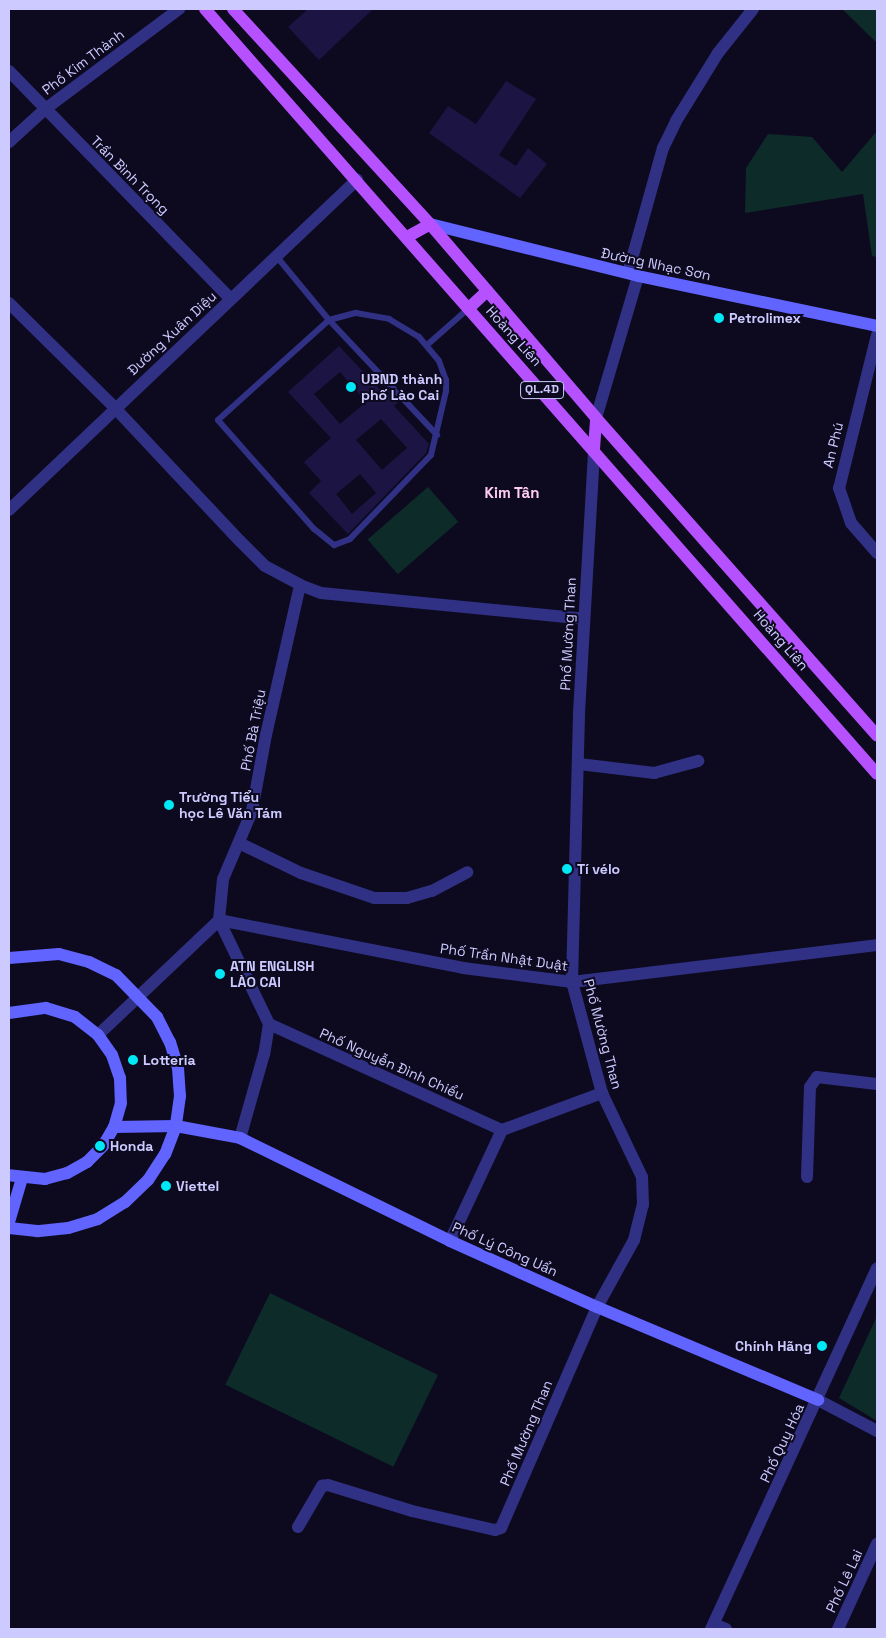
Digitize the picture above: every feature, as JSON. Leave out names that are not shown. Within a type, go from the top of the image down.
[{"type":"main road","name":"Hoàng Liên","points":[[205,9],[358,180],[877,774]]},
{"type":"main road","name":"Hoàng Liên","points":[[233,9],[430,224],[596,418],[877,736]]},
{"type":"main road","points":[[358,180],[373,164]]},
{"type":"main road","points":[[407,237],[430,224]]},
{"type":"main road","name":"Đường Nhạc Sơn","points":[[430,224],[633,275],[877,326]]},
{"type":"main road","points":[[469,308],[487,291]]},
{"type":"main road","points":[[594,449],[596,418]]},
{"type":"main road","points":[[9,958],[59,954],[89,962],[116,975],[139,994],[157,1017],[170,1042],[179,1087],[176,1126],[165,1154],[148,1180],[125,1202],[98,1219],[68,1228],[37,1232],[9,1228]]},
{"type":"main road","points":[[9,1013],[46,1008],[75,1017],[98,1035],[112,1055],[120,1078],[121,1103],[114,1127],[103,1146],[87,1162],[67,1173],[44,1179],[22,1178],[9,1175]]},
{"type":"main road","name":"Phố Lý Công Uẩn","points":[[114,1127],[176,1126],[240,1138],[450,1241],[597,1308],[818,1400]]},
{"type":"main road","points":[[9,1222],[22,1178]]},
{"type":"street","name":"Phố Kim Thành","points":[[9,142],[44,110],[179,9]]},
{"type":"street","points":[[596,418],[661,156],[676,121],[718,53],[753,9]]},
{"type":"street","name":"Trần Bình Trọng","points":[[9,71],[44,110],[231,299]]},
{"type":"street","name":"Đường Xuân Diệu","points":[[9,510],[114,407],[358,180]]},
{"type":"street","points":[[9,302],[114,407],[253,554],[266,566],[300,586],[321,593],[584,619]]},
{"type":"street","name":"An Phú","points":[[877,334],[839,488],[851,523],[877,553]]},
{"type":"street","name":"Phố Mường Than","points":[[298,1527],[322,1486],[328,1485],[412,1511],[495,1530],[501,1528],[597,1308],[634,1240],[643,1205],[642,1178],[636,1159],[602,1093],[572,982],[584,619],[594,449]]},
{"type":"street","name":"Phố Bà Triệu","points":[[219,920],[223,879],[252,811],[266,735],[300,586]]},
{"type":"street","points":[[579,764],[654,773],[698,761]]},
{"type":"street","points":[[239,843],[301,873],[374,898],[407,898],[432,891],[467,872]]},
{"type":"street","points":[[98,1035],[219,920],[269,1024],[264,1054],[240,1138]]},
{"type":"street","name":"Phố Trần Nhật Duật","points":[[219,920],[463,968],[572,982],[877,945]]},
{"type":"street","name":"Phố Nguyễn Đình Chiểu","points":[[269,1024],[502,1130]]},
{"type":"street","points":[[807,1177],[810,1087],[818,1077],[825,1075],[877,1084]]},
{"type":"street","points":[[450,1241],[502,1130],[602,1093]]},
{"type":"street","name":"Phố Quy Hóa","points":[[717,1628],[877,1268]]},
{"type":"street","name":"Phố Lý Công Uẩn","points":[[818,1400],[877,1431]]},
{"type":"street","name":"Phố Lê Lai","points":[[838,1629],[877,1544]]},
{"type":"lane","points":[[277,256],[329,320],[437,435]]},
{"type":"lane","points":[[427,345],[469,308]]},
{"type":"lane","points":[[356,313],[389,320],[427,345],[439,361],[446,380],[437,435],[431,455],[350,539],[334,545],[314,529],[218,420],[329,320],[356,313]]},
{"type":"green space","points":[[842,9],[877,9],[877,43]]},
{"type":"green space","points":[[877,131],[877,257],[872,256],[863,194],[745,213],[746,168],[768,134],[812,137],[842,172]]},
{"type":"green space","points":[[428,487],[458,522],[398,574],[368,539]]},
{"type":"green space","points":[[270,1293],[438,1375],[393,1467],[225,1385]]},
{"type":"green space","points":[[877,1316],[877,1421],[839,1398]]},
{"type":"building","points":[[308,9],[373,9],[319,60],[288,27]]},
{"type":"building","points":[[506,81],[536,99],[499,155],[516,166],[528,148],[547,164],[520,198],[429,133],[448,106],[476,124]]},
{"type":"building","points":[[339,346],[384,394],[388,390],[399,401],[394,406],[429,444],[426,453],[348,534],[309,493],[321,481],[304,462],[331,438],[288,392]],"holes":[[[340,372],[366,402],[340,424],[314,394]],[[381,419],[407,448],[382,470],[356,440]],[[360,474],[376,493],[352,514],[336,494]]]},
{"type":"place","name":"Petrolimex","points":[[719,318]]},
{"type":"place","name":"UBND thành phố Lào Cai","points":[[351,387]]},
{"type":"place","name":"Trường Tiểu học Lê Văn Tám","points":[[169,805]]},
{"type":"place","name":"Tí vélo","points":[[567,869]]},
{"type":"place","name":"ATN ENGLISH LÀO CAI","points":[[220,974]]},
{"type":"place","name":"Lotteria","points":[[133,1060]]},
{"type":"place","name":"Honda","points":[[100,1146]]},
{"type":"place","name":"Viettel","points":[[166,1186]]},
{"type":"place","name":"Chính Hãng","points":[[822,1346]]},
{"type":"district","name":"Kim Tân","points":[[512,493]]}]
